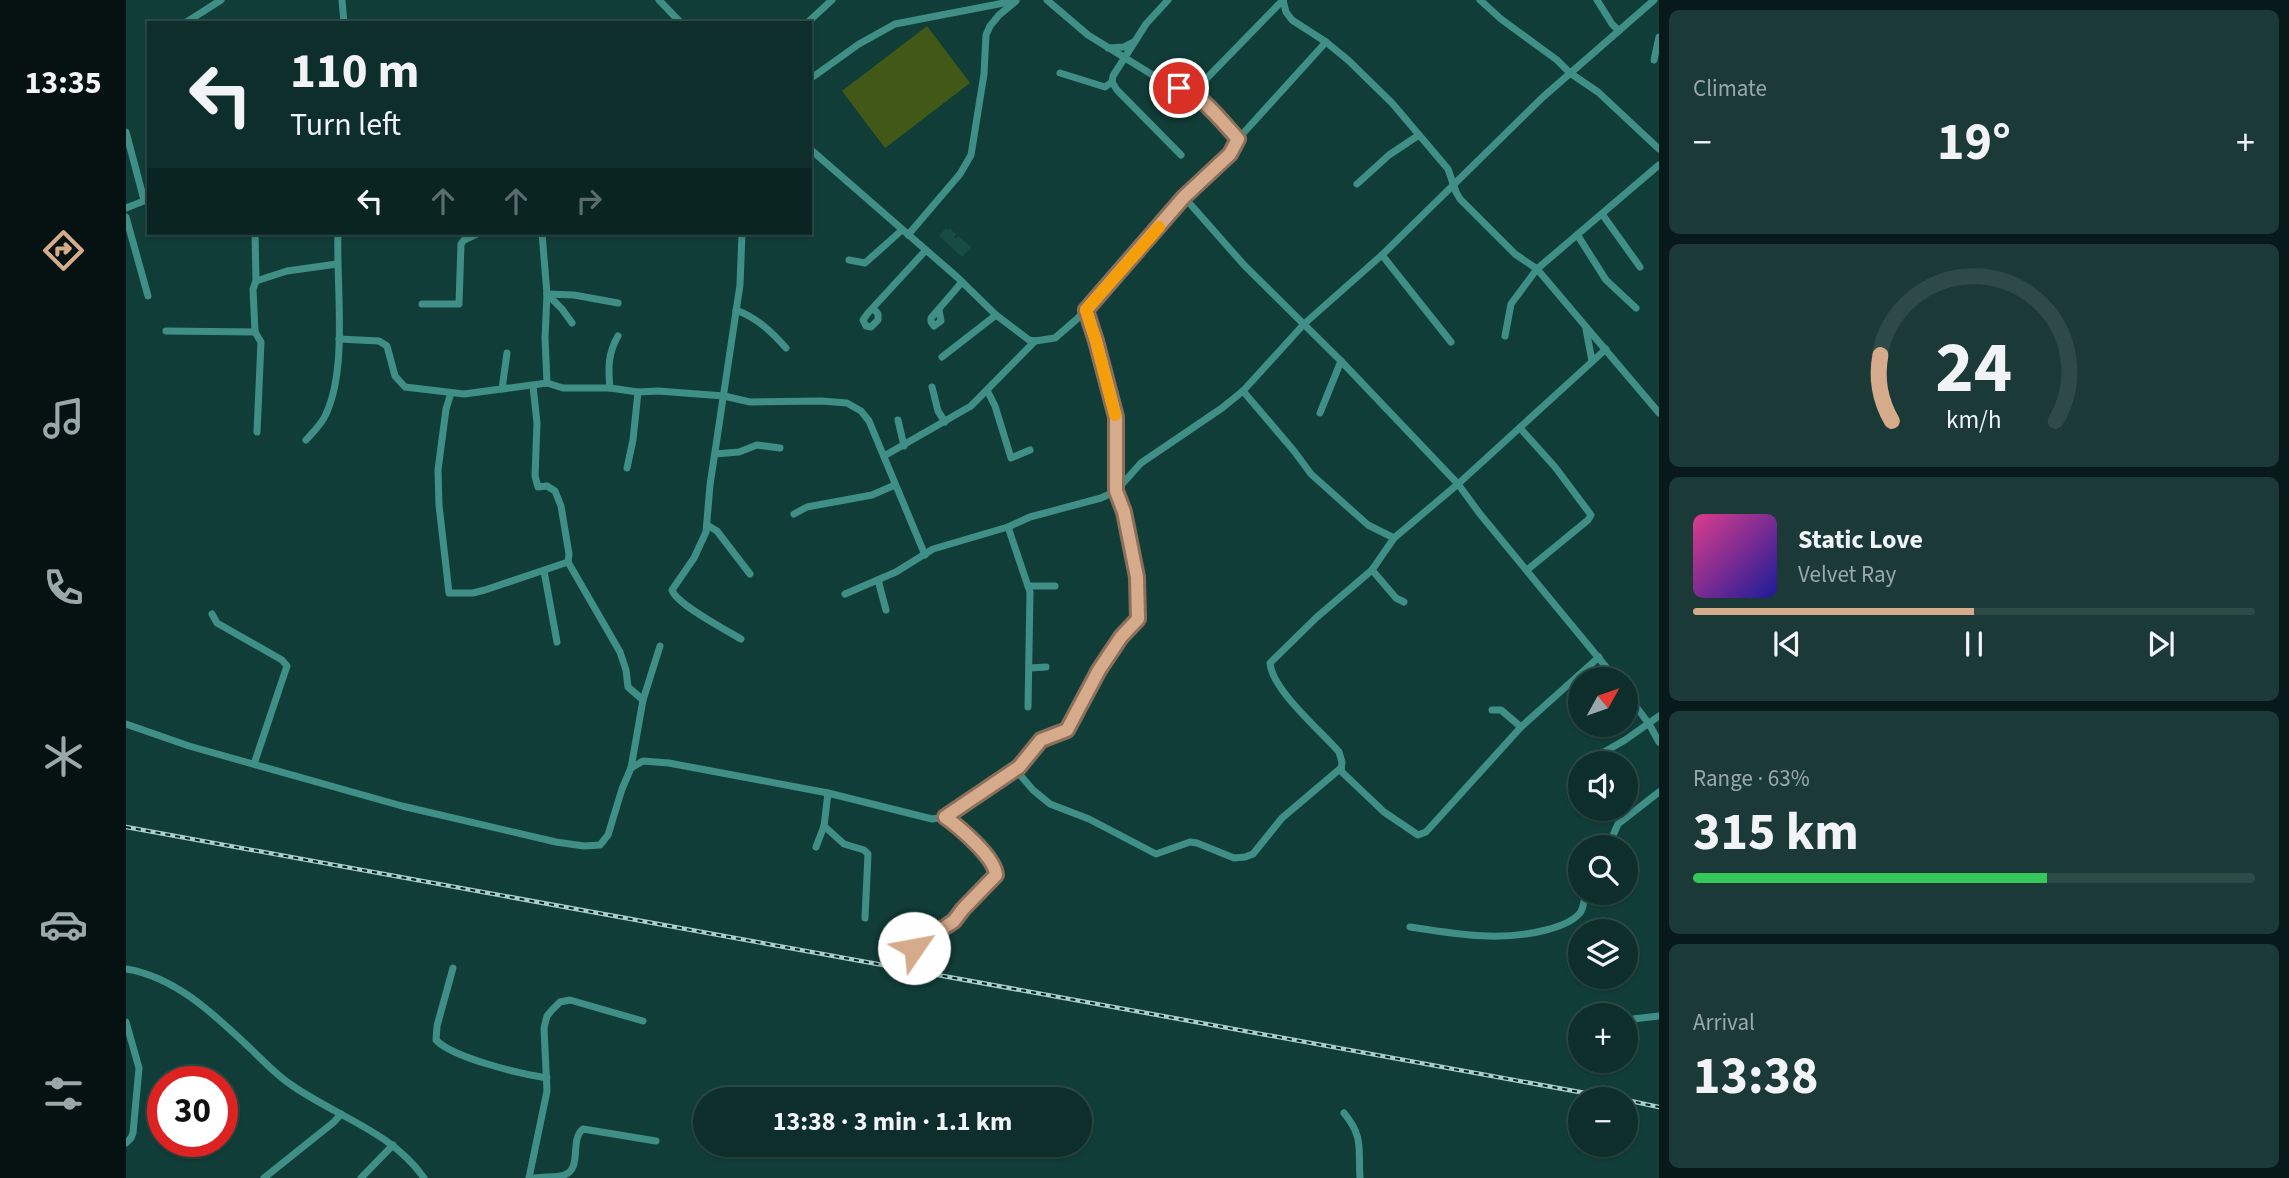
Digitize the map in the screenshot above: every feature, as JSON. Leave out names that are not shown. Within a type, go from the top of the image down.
[{"type":"street","points":[[188,21],[221,0]]},
{"type":"street","points":[[342,0],[344,21]]},
{"type":"street","points":[[659,0],[679,21]]},
{"type":"street","points":[[809,21],[832,0]]},
{"type":"street","points":[[812,78],[859,44],[895,24],[1017,0]]},
{"type":"street","points":[[849,260],[865,263],[905,233],[960,174],[971,155],[984,74],[986,35],[999,15],[1017,0]]},
{"type":"street","points":[[1047,0],[1079,28],[1124,59],[1174,87],[1184,88],[1201,82],[1283,0]]},
{"type":"street","points":[[1060,73],[1105,87],[1112,82],[1146,24],[1168,0]]},
{"type":"street","points":[[1283,0],[1288,16]]},
{"type":"street","points":[[1479,0],[1598,92],[1659,149]]},
{"type":"street","points":[[1493,12],[1494,0]]},
{"type":"street","points":[[1597,0],[1619,31]]},
{"type":"street","points":[[845,594],[906,567],[933,550],[1116,491],[1141,463],[1222,408],[1242,391],[1304,324],[1382,255],[1570,73],[1654,0]]},
{"type":"street","points":[[1269,16],[1288,16],[1326,42],[1354,65],[1392,103],[1448,169],[1460,199],[1515,254],[1537,269],[1659,413]]},
{"type":"street","points":[[1654,60],[1659,37]]},
{"type":"street","points":[[1108,48],[1124,47],[1135,41]]},
{"type":"street","points":[[812,151],[996,315],[1029,340],[1055,338],[1086,310],[1184,197],[1230,154],[1238,139],[1326,42]]},
{"type":"street","points":[[1112,82],[1181,155]]},
{"type":"street","points":[[1198,97],[1201,82]]},
{"type":"street","points":[[1184,88],[1198,97],[1238,139]]},
{"type":"street","points":[[126,132],[146,199],[126,208]]},
{"type":"street","points":[[1357,184],[1389,155],[1419,135]]},
{"type":"street","points":[[1505,336],[1511,304],[1537,269],[1659,165]]},
{"type":"street","points":[[1184,197],[1244,265],[1341,361],[1458,484],[1607,667]]},
{"type":"street","points":[[1602,214],[1640,267]]},
{"type":"street","points":[[126,218],[148,296]]},
{"type":"street","points":[[255,235],[255,332],[261,342],[257,432]]},
{"type":"street","points":[[306,440],[325,416],[337,368],[338,235]]},
{"type":"street","points":[[542,235],[547,294],[547,383]]},
{"type":"street","points":[[740,639],[703,617],[674,596],[672,590],[694,558],[707,525],[736,310],[742,235]]},
{"type":"street","points":[[422,304],[459,304],[461,244],[464,236]]},
{"type":"street","points":[[1578,236],[1606,280],[1636,308]]},
{"type":"street","points":[[873,308],[926,250]]},
{"type":"street","points":[[1382,255],[1451,342]]},
{"type":"street","points":[[256,281],[287,271],[337,264]]},
{"type":"street","points":[[939,310],[962,282]]},
{"type":"street","points":[[547,294],[618,303]]},
{"type":"street","points":[[547,294],[572,323]]},
{"type":"street","points":[[736,310],[764,324],[786,348]]},
{"type":"street","points":[[631,768],[638,763],[650,761],[828,793],[932,818],[945,817],[1015,769],[1041,740],[1067,730],[1099,670],[1121,637],[1138,619],[1137,577],[1124,512],[1116,491],[1116,417],[1086,310]]},
{"type":"street","points":[[942,357],[996,315]]},
{"type":"street","points":[[1585,326],[1592,361]]},
{"type":"street","points":[[166,331],[255,332]]},
{"type":"street","points":[[610,388],[608,368],[611,348],[618,336]]},
{"type":"street","points":[[339,339],[379,341],[387,346],[396,376],[405,387],[451,393],[484,393],[547,383],[563,388],[610,388],[724,396],[750,402],[821,401],[847,404],[861,411],[869,421],[925,555]]},
{"type":"street","points":[[884,456],[971,406],[988,392],[1035,341]]},
{"type":"street","points":[[1599,657],[1521,727],[1422,835],[1415,834],[1384,812],[1344,774],[1341,768],[1342,756],[1284,691],[1271,672],[1270,663],[1317,617],[1372,570],[1394,538],[1458,484],[1606,349]]},
{"type":"street","points":[[502,389],[507,353]]},
{"type":"street","points":[[1320,413],[1341,361]]},
{"type":"street","points":[[533,386],[537,423],[535,476],[538,487],[547,486],[555,491],[561,506],[568,562],[620,652],[628,687],[643,700]]},
{"type":"street","points":[[932,387],[938,411],[945,422]]},
{"type":"street","points":[[1242,391],[1311,474],[1368,525],[1394,538]]},
{"type":"street","points":[[627,468],[638,392]]},
{"type":"street","points":[[988,392],[1011,458],[1030,450]]},
{"type":"street","points":[[451,393],[446,409],[438,470],[439,505],[449,593],[473,593],[568,562]]},
{"type":"street","points":[[898,419],[904,446]]},
{"type":"street","points":[[1520,428],[1555,467],[1591,515],[1527,570]]},
{"type":"street","points":[[715,454],[739,452],[757,445],[780,448]]},
{"type":"street","points":[[794,514],[807,507],[872,495],[895,485]]},
{"type":"street","points":[[707,525],[717,531],[750,574]]},
{"type":"street","points":[[1008,527],[1028,586],[1031,613],[1028,707]]},
{"type":"street","points":[[1372,570],[1396,597],[1404,601]]},
{"type":"street","points":[[544,571],[557,642]]},
{"type":"street","points":[[878,580],[886,610]]},
{"type":"street","points":[[1028,586],[1055,586]]},
{"type":"street","points":[[212,614],[217,623],[282,660],[287,666],[254,764]]},
{"type":"street","points":[[126,724],[189,746],[402,806],[556,842],[583,846],[600,845],[608,835],[631,768],[643,700],[660,646]]},
{"type":"street","points":[[1030,668],[1046,667]]},
{"type":"street","points":[[1638,709],[1659,741]]},
{"type":"street","points":[[1492,710],[1501,710],[1521,727]]},
{"type":"street","points":[[1605,751],[1659,716]]},
{"type":"street","points":[[1015,769],[1033,790],[1050,804],[1089,820],[1156,854],[1189,842],[1234,858],[1253,854],[1282,818],[1341,768]]},
{"type":"street","points":[[1613,835],[1618,824],[1659,792]]},
{"type":"street","points":[[816,847],[824,826],[828,793]]},
{"type":"street","points":[[914,948],[954,921],[996,875],[996,870],[986,855],[957,825],[945,817]]},
{"type":"street","points":[[824,826],[844,844],[864,850],[868,854],[865,918]]},
{"type":"street","points":[[1410,927],[1496,937],[1531,934],[1569,922],[1579,914],[1582,905]]},
{"type":"street","points":[[126,968],[162,980],[192,998],[289,1084],[369,1128],[393,1145],[425,1178]]},
{"type":"street","points":[[453,968],[437,1026],[436,1040],[439,1044],[491,1065],[547,1078]]},
{"type":"street","points":[[529,1178],[547,1091],[544,1028],[547,1016],[560,1002],[569,1000],[643,1021]]},
{"type":"street","points":[[1638,1018],[1659,1016]]},
{"type":"street","points":[[126,1022],[139,1068],[133,1133],[126,1143]]},
{"type":"street","points":[[1345,1113],[1359,1138],[1360,1178]]},
{"type":"street","points":[[264,1178],[341,1114]]},
{"type":"street","points":[[535,1178],[564,1175],[570,1171],[574,1164],[576,1138],[583,1129],[656,1141]]},
{"type":"street","points":[[361,1178],[393,1145]]},
{"type":"shaded area","points":[[946,228],[956,234],[956,239],[958,236],[971,247],[962,257],[939,236]]},
{"type":"green space","points":[[927,26],[970,83],[885,148],[842,91]]},
{"type":"railway","points":[[126,827],[1568,1090]]},
{"type":"railway","points":[[1638,1103],[1659,1107]]},
{"type":"slow traffic","points":[[1115,415],[1086,310],[1112,277],[1159,227]]},
{"type":"route","points":[[914,948],[954,921],[996,875],[996,870],[986,855],[957,825],[945,817],[1019,767],[1041,740],[1067,730],[1099,670],[1121,637],[1138,619],[1137,577],[1124,512],[1116,491],[1116,417],[1086,310],[1184,197],[1230,154],[1238,139],[1198,97],[1184,88],[1179,88]]}]
